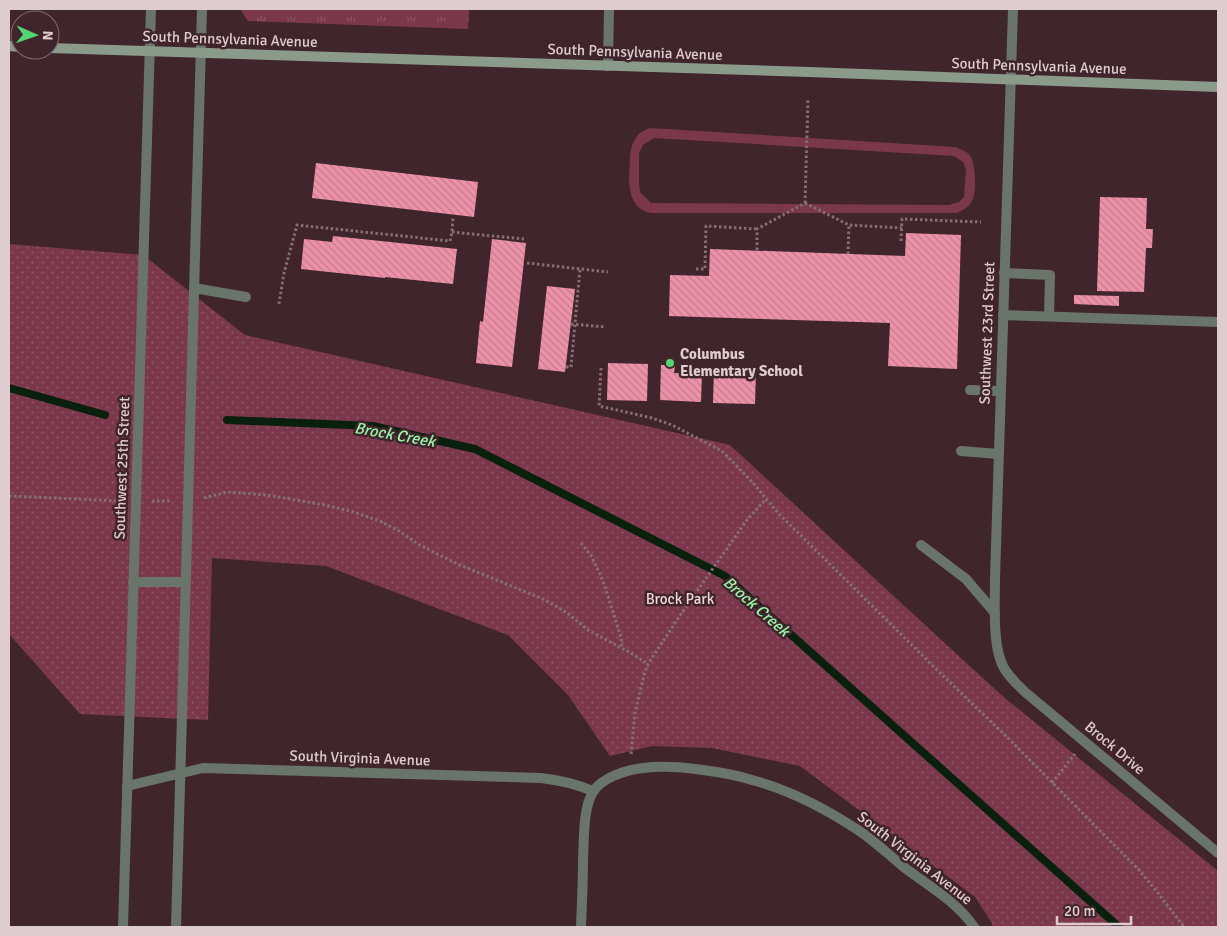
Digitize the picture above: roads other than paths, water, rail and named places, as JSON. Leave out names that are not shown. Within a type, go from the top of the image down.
[{"type":"main road","name":"South Pennsylvania Avenue","points":[[60,48],[1218,87]]},
{"type":"street","name":"Southwest 25th Street","points":[[123,927],[151,9]]},
{"type":"street","points":[[176,927],[202,9]]},
{"type":"street","points":[[608,66],[609,9]]},
{"type":"street","name":"Southwest 23rd Street","points":[[1000,659],[995,630],[998,454],[1013,9]]},
{"type":"street","points":[[1004,273],[1050,275],[1049,316]]},
{"type":"street","points":[[194,288],[246,297]]},
{"type":"street","points":[[1003,315],[1218,322]]},
{"type":"street","points":[[970,390],[1000,392]]},
{"type":"street","points":[[961,451],[998,454]]},
{"type":"street","points":[[920,545],[966,579],[995,613]]},
{"type":"street","points":[[133,582],[186,582]]},
{"type":"street","name":"Brock Drive","points":[[1000,659],[1010,676],[1025,692],[1218,853]]},
{"type":"street","name":"South Virginia Avenue","points":[[127,786],[203,768],[541,778],[560,780],[593,792],[614,775],[632,770],[654,766],[685,767],[752,780],[775,787],[847,823],[875,842],[903,867],[954,904],[974,927]]},
{"type":"street","points":[[581,927],[585,828],[588,803],[593,792]]},
{"type":"waterway","name":"Brock Creek","points":[[9,388],[105,415]]},
{"type":"waterway","name":"Brock Creek","points":[[227,420],[373,426],[475,449],[725,576],[1119,927]]},
{"type":"place","name":"Columbus Elementary School","points":[[670,363]]},
{"type":"park label","name":"Brock Park","points":[[680,599]]}]
